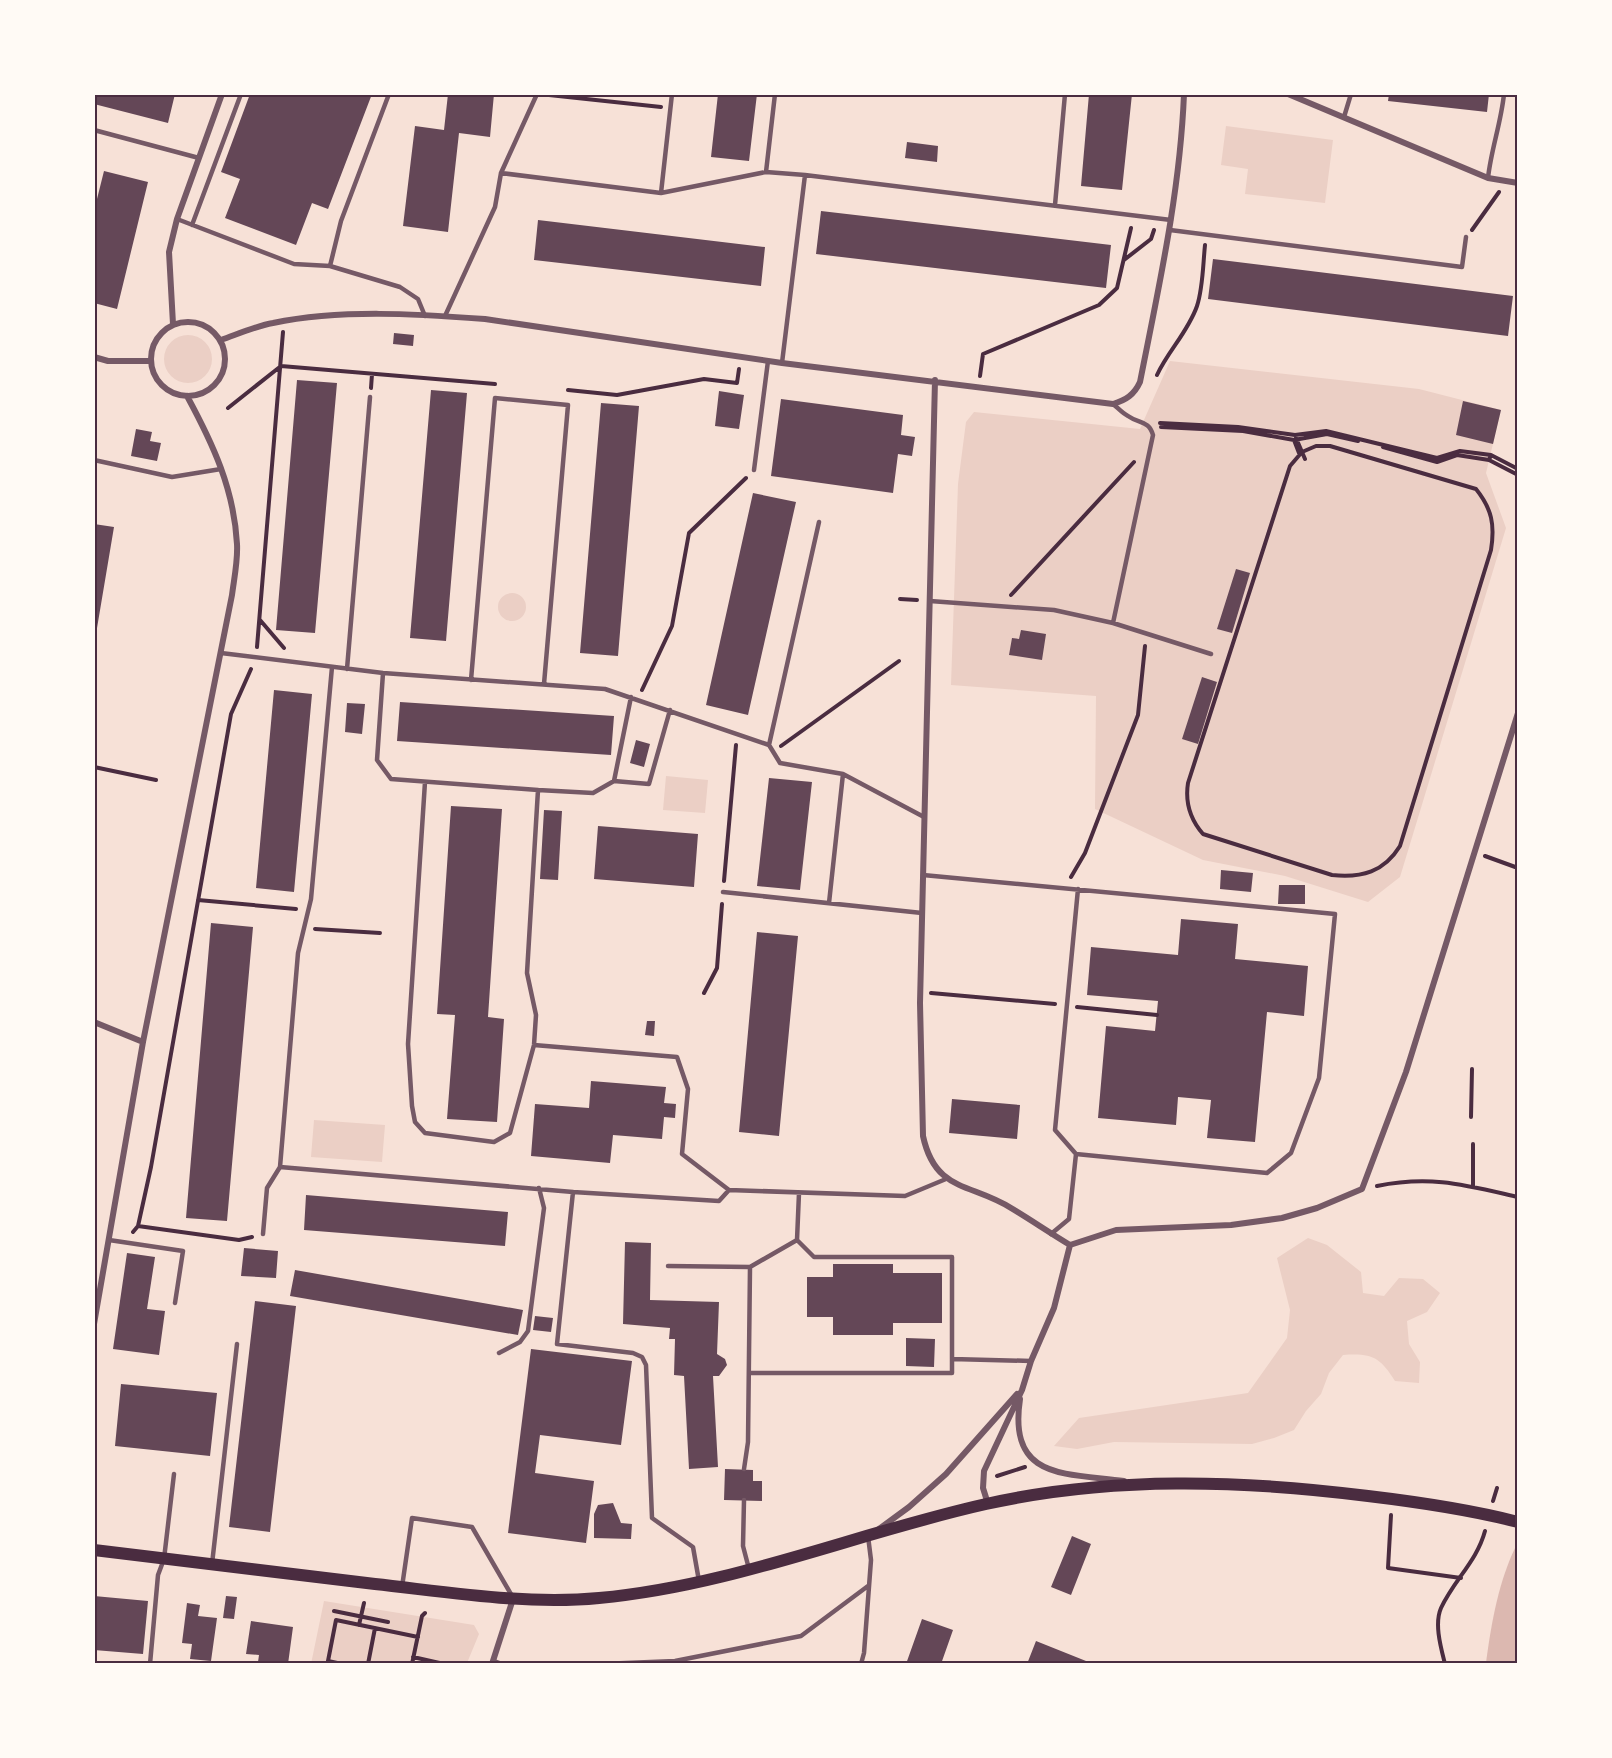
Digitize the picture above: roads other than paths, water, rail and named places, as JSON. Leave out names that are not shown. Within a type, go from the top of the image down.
[{"type":"main road","points":[[94,1550],[514,1598],[596,1599],[700,1583],[988,1504],[1064,1490],[1138,1483],[1273,1487],[1407,1501],[1484,1513],[1518,1522]]},
{"type":"street","points":[[173,324],[169,252],[177,219],[222,94]]},
{"type":"street","points":[[221,340],[273,323],[320,317],[446,316],[485,319],[782,363],[935,380],[1113,404],[1135,393],[1140,382],[1173,220],[1182,139],[1184,94]]},
{"type":"street","points":[[1288,94],[1488,178],[1518,183]]},
{"type":"street","points":[[186,321],[200,323],[212,330],[221,340],[225,352],[225,366],[220,378],[212,388],[200,394],[187,396],[173,393],[162,386],[154,374],[150,361],[156,339],[173,324],[186,321]]},
{"type":"street","points":[[94,357],[108,361],[150,361]]},
{"type":"street","points":[[935,380],[921,993],[923,1136],[927,1154],[935,1169],[946,1179],[1010,1207],[1070,1245],[1116,1230],[1231,1225],[1282,1218],[1317,1208],[1362,1189],[1406,1072],[1518,713]]},
{"type":"street","points":[[94,1324],[143,1042],[232,595],[238,547],[232,500],[223,469],[187,396]]},
{"type":"street","points":[[94,1022],[143,1042]]},
{"type":"street","points":[[1070,1245],[1054,1308],[1030,1361],[1022,1389],[1017,1420],[1019,1441],[1032,1461],[1046,1468],[1075,1475],[1138,1483]]},
{"type":"street","points":[[988,1504],[983,1488],[984,1471],[1022,1389]]},
{"type":"street","points":[[868,1536],[909,1507],[946,1474],[1022,1389]]},
{"type":"street","points":[[493,1662],[514,1598]]},
{"type":"lane","points":[[192,225],[241,94]]},
{"type":"lane","points":[[330,266],[341,221],[389,94]]},
{"type":"lane","points":[[446,316],[495,207],[501,174],[537,94]]},
{"type":"lane","points":[[662,193],[672,94]]},
{"type":"lane","points":[[766,172],[775,94]]},
{"type":"lane","points":[[1054,206],[1065,94]]},
{"type":"lane","points":[[1344,117],[1351,94]]},
{"type":"lane","points":[[1488,178],[1491,154],[1501,122],[1504,94]]},
{"type":"lane","points":[[94,130],[199,158]]},
{"type":"lane","points":[[501,174],[662,193],[766,172],[1173,220]]},
{"type":"lane","points":[[782,363],[805,175]]},
{"type":"lane","points":[[177,219],[294,264],[330,266],[400,287],[418,299],[425,316]]},
{"type":"lane","points":[[1170,230],[1462,267],[1466,237]]},
{"type":"lane","points":[[754,470],[768,361]]},
{"type":"lane","points":[[347,669],[370,398]]},
{"type":"lane","points":[[471,680],[495,398],[568,405],[544,684]]},
{"type":"lane","points":[[1113,404],[1130,418],[1144,421],[1151,427],[1151,444],[1113,623]]},
{"type":"lane","points":[[94,460],[172,477],[223,469]]},
{"type":"lane","points":[[769,745],[819,522]]},
{"type":"lane","points":[[930,601],[1054,610],[1113,623],[1211,654]]},
{"type":"lane","points":[[220,653],[384,673],[605,689],[769,745],[780,763],[843,774],[924,817]]},
{"type":"lane","points":[[263,1234],[267,1188],[280,1167],[298,953],[308,910],[332,667]]},
{"type":"lane","points":[[384,673],[377,760],[391,779],[593,794],[614,781],[649,784],[670,710]]},
{"type":"lane","points":[[614,781],[631,697]]},
{"type":"lane","points":[[829,903],[843,774]]},
{"type":"lane","points":[[426,782],[408,1044],[415,1122],[426,1133],[494,1142],[510,1133],[534,1045],[536,1015],[527,974],[538,790]]},
{"type":"lane","points":[[923,875],[1078,889],[1335,914],[1319,1078],[1291,1153],[1267,1173],[1076,1154],[1055,1130],[1078,889]]},
{"type":"lane","points":[[723,892],[922,913]]},
{"type":"lane","points":[[534,1045],[676,1057],[688,1089],[682,1154],[729,1190],[905,1196],[946,1179]]},
{"type":"lane","points":[[1051,1234],[1069,1219],[1076,1154]]},
{"type":"lane","points":[[280,1167],[573,1192],[719,1201],[729,1190]]},
{"type":"lane","points":[[499,1353],[520,1342],[528,1331],[544,1208],[539,1188]]},
{"type":"lane","points":[[573,1192],[557,1344],[633,1353],[642,1357],[646,1365],[652,1518],[693,1547],[700,1583]]},
{"type":"lane","points":[[749,1373],[952,1373],[952,1257],[814,1257],[797,1240],[799,1193]]},
{"type":"lane","points":[[109,1240],[183,1251],[175,1303]]},
{"type":"lane","points":[[668,1266],[750,1267],[797,1240]]},
{"type":"lane","points":[[744,1469],[748,1442],[750,1267]]},
{"type":"lane","points":[[212,1564],[237,1344]]},
{"type":"lane","points":[[952,1359],[1030,1361]]},
{"type":"lane","points":[[150,1664],[158,1575],[164,1559],[174,1474]]},
{"type":"lane","points":[[744,1500],[743,1546],[749,1571]]},
{"type":"lane","points":[[402,1587],[412,1518],[472,1527],[514,1598]]},
{"type":"lane","points":[[861,1664],[864,1653],[871,1560],[868,1536]]},
{"type":"lane","points":[[601,1664],[675,1661],[801,1636],[868,1586]]},
{"type":"lane","points":[[493,1662],[502,1664]]}]
